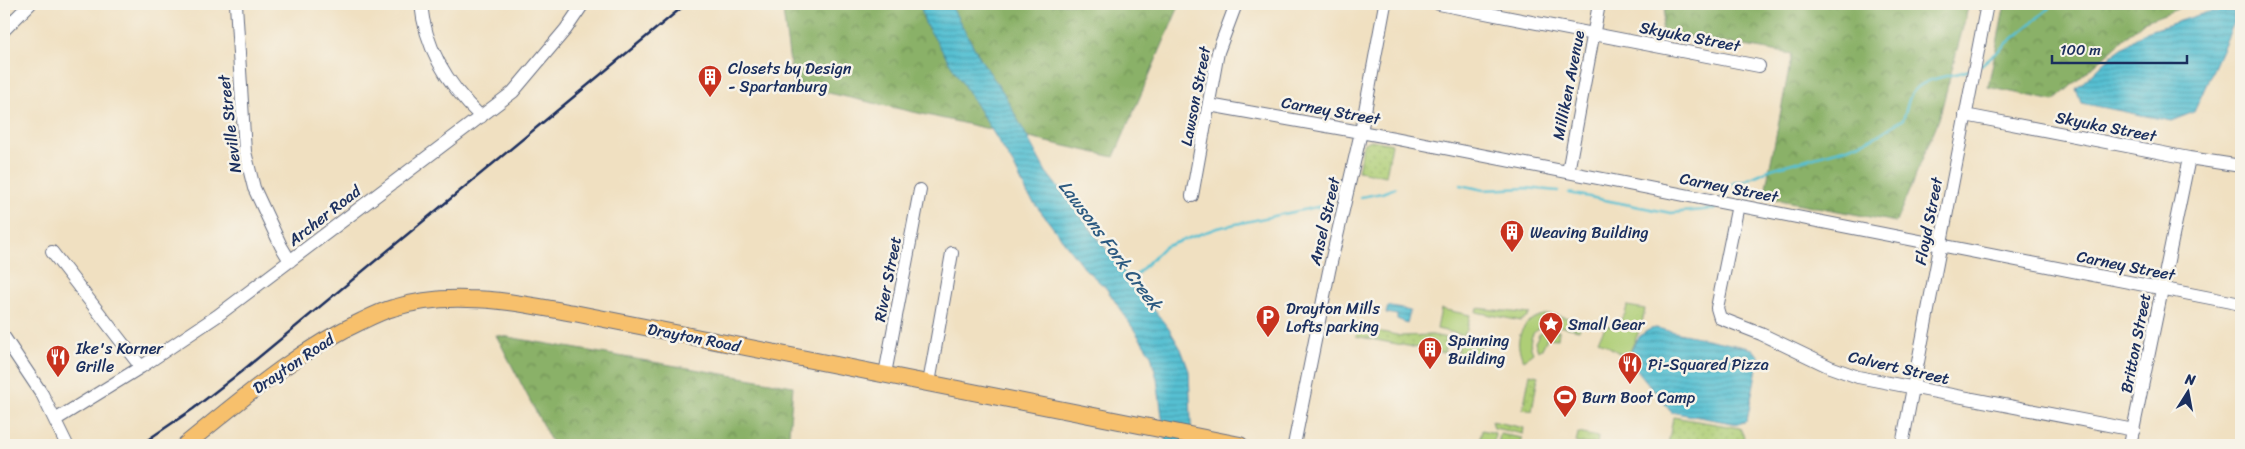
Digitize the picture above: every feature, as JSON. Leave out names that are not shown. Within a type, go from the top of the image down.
[{"type":"main road","name":"Drayton Road","points":[[185,445],[316,344],[378,313],[393,308],[425,302],[467,299],[505,301],[1240,445]]},
{"type":"street","points":[[4,30],[30,4]]},
{"type":"street","name":"Neville Street","points":[[236,4],[243,134],[247,161],[254,188],[265,214],[290,261]]},
{"type":"street","points":[[421,4],[426,29],[441,68],[452,86],[481,117]]},
{"type":"street","name":"Archer Road","points":[[55,420],[141,367],[217,316],[513,92],[526,79],[583,4]]},
{"type":"street","name":"Lawson Street","points":[[1192,196],[1218,52],[1236,4]]},
{"type":"street","name":"Ansel Street","points":[[1294,445],[1328,277],[1361,132],[1385,4]]},
{"type":"street","name":"Skyuka Street","points":[[1439,4],[1759,66]]},
{"type":"street","name":"Milliken Avenue","points":[[1568,172],[1599,4]]},
{"type":"street","name":"Floyd Street","points":[[1902,445],[1987,4]]},
{"type":"street","name":"Carney Street","points":[[1209,105],[1361,132],[2241,304]]},
{"type":"street","name":"Skyuka Street","points":[[1965,115],[2188,158],[2241,166]]},
{"type":"street","name":"Britton Street","points":[[2130,445],[2188,158]]},
{"type":"street","name":"River Street","points":[[884,374],[920,190]]},
{"type":"street","name":"Calvert Street","points":[[1733,204],[1717,308],[1720,318],[1761,334],[1844,372],[1913,388],[2134,430]]},
{"type":"street","points":[[52,252],[141,367]]},
{"type":"street","points":[[929,383],[952,253]]},
{"type":"street","points":[[4,337],[38,388],[67,445]]},
{"type":"green space","points":[[782,4],[1180,4],[1114,157],[793,85]]},
{"type":"green space","points":[[1666,4],[1969,4],[1939,119],[1896,222],[1764,197],[1792,54],[1661,32]]},
{"type":"green space","points":[[2005,4],[2191,4],[2143,22],[2054,101],[1988,87]]},
{"type":"green space","points":[[1371,140],[1392,144],[1386,176],[1358,171],[1363,144]]},
{"type":"green space","points":[[1627,306],[1645,309],[1641,327],[1627,358],[1598,340],[1606,326],[1614,327],[1625,314]]},
{"type":"green space","points":[[1477,308],[1530,314],[1521,321],[1476,312]]},
{"type":"green space","points":[[1441,309],[1470,315],[1467,330],[1463,335],[1437,329]]},
{"type":"green space","points":[[1550,314],[1583,321],[1579,330],[1554,326],[1537,329],[1530,342],[1533,353],[1524,360],[1519,344],[1519,336],[1522,329],[1533,319],[1541,315]]},
{"type":"green space","points":[[1368,329],[1401,336],[1432,335],[1447,338],[1444,353],[1355,336],[1360,331]]},
{"type":"green space","points":[[1547,330],[1559,331],[1558,339],[1547,338],[1543,347],[1538,351],[1535,342],[1540,333]]},
{"type":"green space","points":[[496,335],[793,386],[788,445],[553,445]]},
{"type":"green space","points":[[1460,340],[1482,340],[1479,359],[1457,355]]},
{"type":"green space","points":[[1530,374],[1538,376],[1532,411],[1523,409]]},
{"type":"green space","points":[[1673,417],[1740,428],[1744,437],[1740,445],[1668,445]]},
{"type":"green space","points":[[1492,421],[1524,428],[1523,434],[1494,428]]},
{"type":"green space","points":[[1482,430],[1495,433],[1493,445],[1479,445]]},
{"type":"green space","points":[[1578,433],[1598,437],[1597,445],[1576,443]]},
{"type":"green space","points":[[1500,434],[1522,438],[1521,445],[1498,445]]},
{"type":"water","points":[[920,4],[950,4],[981,60],[1003,92],[1046,172],[1169,329],[1181,349],[1189,371],[1192,445],[1166,445],[1157,379],[1151,355],[1106,288],[1084,268],[1028,195],[1014,166],[925,23]]},
{"type":"water","points":[[2234,11],[2234,23],[2194,112],[2171,121],[2081,103],[2076,89],[2111,56],[2143,33],[2208,12]]},
{"type":"water","points":[[1388,306],[1410,311],[1407,323],[1397,319],[1397,315],[1386,313]]},
{"type":"water","points":[[1656,328],[1753,349],[1759,357],[1747,421],[1738,424],[1671,412],[1630,361],[1632,349],[1637,339],[1651,329]]},
{"type":"waterway","points":[[1981,65],[2054,4]]},
{"type":"waterway","points":[[1722,198],[1727,188],[1735,182],[1744,181],[1771,169],[1847,148],[1875,137],[1903,119],[1910,97],[1914,90],[1921,85],[1937,78],[1969,70]]},
{"type":"waterway","points":[[1461,185],[1484,190],[1526,188],[1558,191]]},
{"type":"waterway","points":[[1361,197],[1382,193],[1395,188]]},
{"type":"waterway","points":[[1569,193],[1671,213],[1714,209],[1716,206]]},
{"type":"waterway","name":"Lawsons Fork Creek","points":[[1130,281],[1164,247],[1217,228],[1331,204]]},
{"type":"railway","points":[[140,445],[193,409],[242,371],[686,4]]},
{"type":"place","name":"Closets by Design - Spartanburg","points":[[710,98]]},
{"type":"place","name":"Weaving Building","points":[[1512,253]]},
{"type":"place","name":"Drayton Mills Lofts parking","points":[[1268,338]]},
{"type":"place","name":"Small Gear","points":[[1551,345]]},
{"type":"place","name":"Spinning Building","points":[[1430,370]]},
{"type":"place","name":"Ike's Korner Grille","points":[[58,378]]},
{"type":"place","name":"Pi-Squared Pizza","points":[[1630,385]]},
{"type":"place","name":"Burn Boot Camp","points":[[1565,418]]}]
